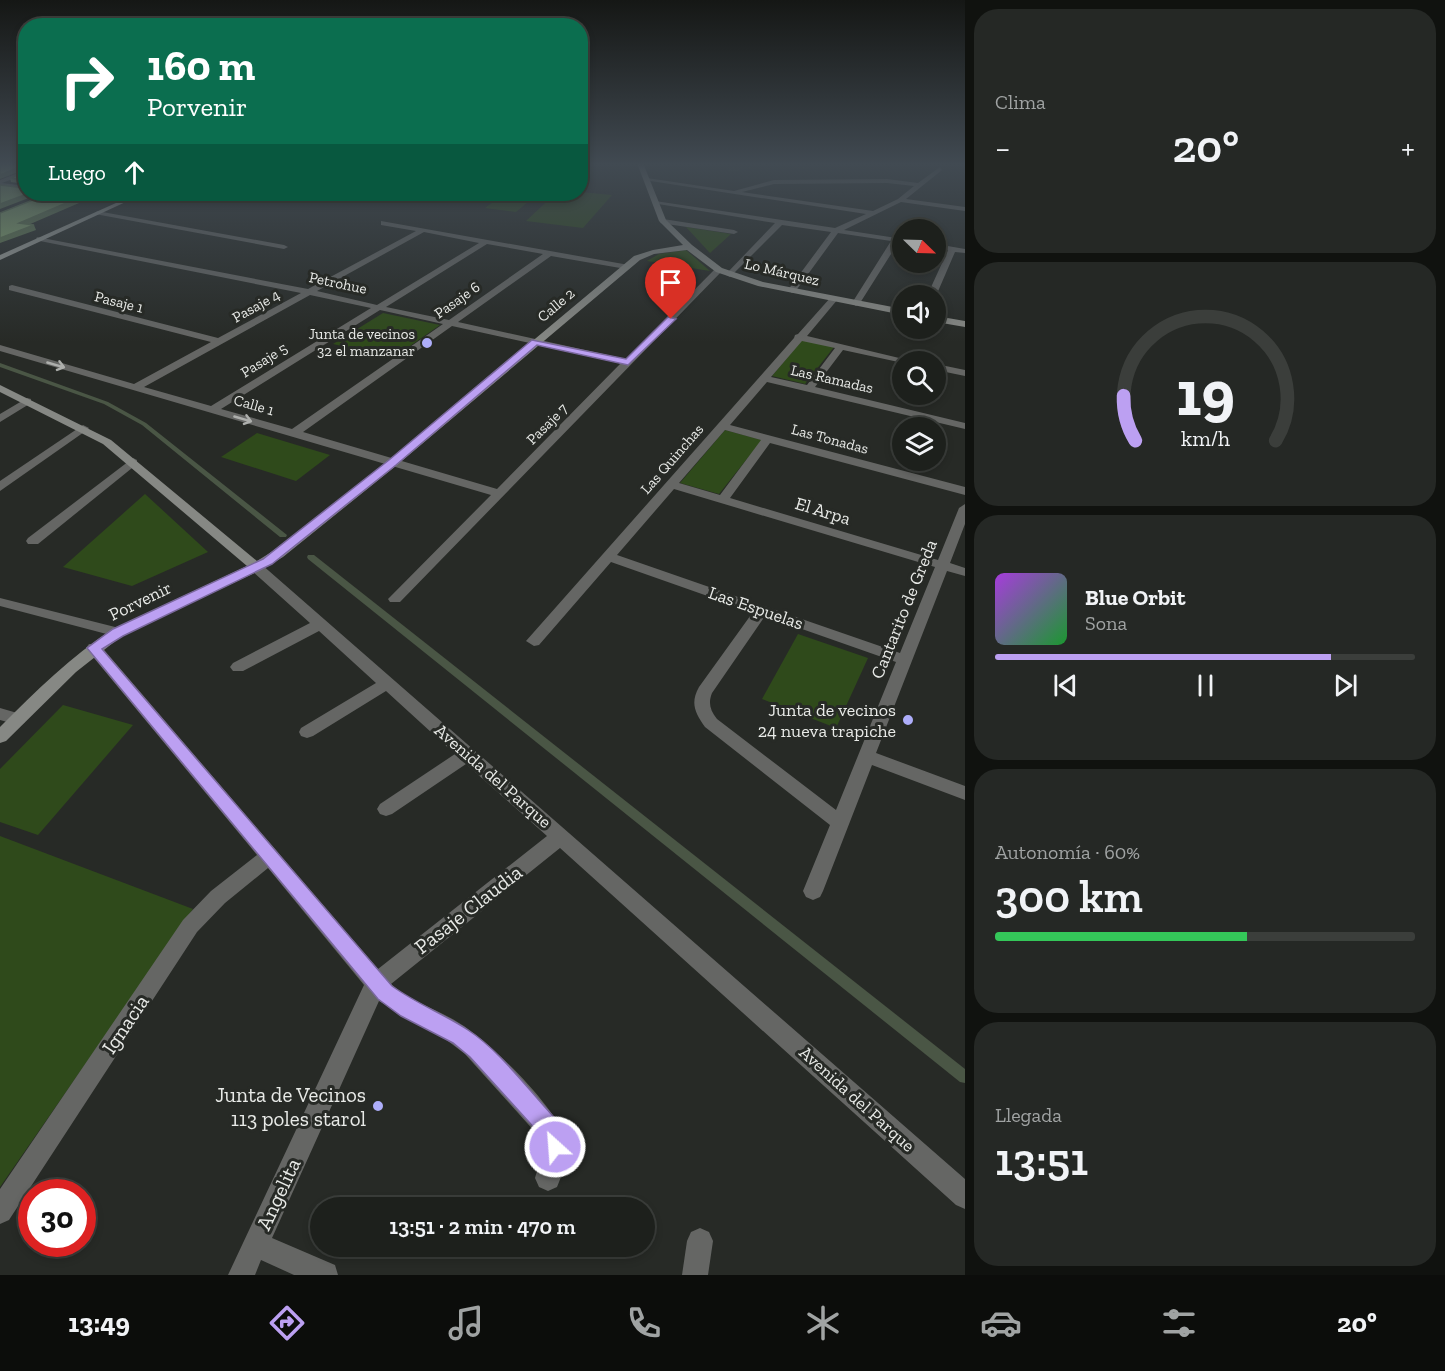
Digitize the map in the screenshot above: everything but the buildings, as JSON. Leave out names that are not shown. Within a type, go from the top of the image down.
[{"type":"main road","points":[[0,258],[76,222]]},
{"type":"street","points":[[149,222],[284,247]]},
{"type":"street","name":"Lo Márquez","points":[[665,222],[690,247],[725,272],[792,290],[892,310]]},
{"type":"street","points":[[673,222],[734,232]]},
{"type":"street","name":"Pasaje 7","points":[[395,599],[628,362],[779,222]]},
{"type":"street","points":[[783,222],[892,240]]},
{"type":"street","points":[[792,290],[836,231],[854,222]]},
{"type":"street","points":[[384,223],[626,267]]},
{"type":"street","name":"Pasaje 4","points":[[134,388],[423,230]]},
{"type":"street","name":"Petrohue","points":[[40,239],[309,292],[628,362]]},
{"type":"street","name":"Pasaje 5","points":[[212,410],[485,242]]},
{"type":"street","name":"Calle 2","points":[[256,567],[278,554],[393,462],[626,267],[647,254],[690,247]]},
{"type":"street","points":[[946,248],[965,250]]},
{"type":"street","points":[[936,285],[952,249]]},
{"type":"street","points":[[856,303],[892,252]]},
{"type":"street","name":"Pasaje 6","points":[[292,434],[550,253]]},
{"type":"street","name":"Pasaje 1","points":[[12,288],[219,341]]},
{"type":"street","name":"Las Quinchas","points":[[534,641],[798,337],[834,299]]},
{"type":"street","points":[[946,321],[965,324]]},
{"type":"street","points":[[798,337],[892,358]]},
{"type":"street","points":[[809,389],[841,346]]},
{"type":"street","name":"Calle 1","points":[[0,348],[499,493]]},
{"type":"street","points":[[946,369],[965,373]]},
{"type":"street","name":"Las Ramadas","points":[[763,378],[965,426]]},
{"type":"street","name":"Avenida del Parque","points":[[0,388],[83,428],[107,442],[133,462],[388,683],[965,1196]]},
{"type":"street","points":[[0,418],[27,401]]},
{"type":"street","name":"Las Tonadas","points":[[721,426],[965,491]]},
{"type":"street","points":[[0,487],[83,428]]},
{"type":"street","points":[[722,500],[768,438]]},
{"type":"street","points":[[33,541],[133,462]]},
{"type":"street","name":"El Arpa","points":[[670,484],[965,572]]},
{"type":"street","name":"Cantarito de Greda","points":[[813,891],[965,508]]},
{"type":"street","name":"Las Espuelas","points":[[608,556],[905,660]]},
{"type":"street","name":"Porvenir","points":[[0,737],[94,648],[118,632],[256,567]]},
{"type":"street","points":[[0,602],[118,632]]},
{"type":"street","points":[[762,610],[705,691],[701,705],[704,715],[711,723],[840,823]]},
{"type":"street","points":[[238,667],[321,624]]},
{"type":"street","points":[[94,648],[376,983],[395,1002],[442,1025],[477,1050],[545,1124],[555,1147],[555,1156],[548,1178]]},
{"type":"street","points":[[307,732],[388,683]]},
{"type":"street","points":[[0,714],[18,719]]},
{"type":"street","points":[[386,809],[468,754]]},
{"type":"street","points":[[867,756],[965,794]]},
{"type":"street","name":"Pasaje Claudia","points":[[376,983],[561,836]]},
{"type":"street","name":"Ignacia","points":[[0,1211],[190,926],[210,902],[232,882],[270,856]]},
{"type":"street","name":"Angelita","points":[[241,1275],[376,983]]},
{"type":"street","points":[[694,1275],[700,1241]]},
{"type":"street","points":[[255,1244],[325,1275]]},
{"type":"green space","points":[[538,222],[588,222],[583,228]]},
{"type":"green space","points":[[686,227],[731,234],[710,253]]},
{"type":"green space","points":[[686,250],[710,271],[647,261],[659,254]]},
{"type":"green space","points":[[383,313],[440,325],[393,358],[333,344]]},
{"type":"green space","points":[[802,340],[834,347],[805,384],[772,376]]},
{"type":"green space","points":[[725,430],[762,440],[719,494],[680,483]]},
{"type":"green space","points":[[257,433],[330,455],[296,481],[221,457]]},
{"type":"green space","points":[[145,494],[208,552],[132,586],[63,567]]},
{"type":"green space","points":[[798,634],[868,658],[836,728],[762,699]]},
{"type":"green space","points":[[63,705],[133,725],[38,835],[0,822],[0,769]]},
{"type":"green space","points":[[0,836],[193,909],[0,1187]]},
{"type":"waterway","points":[[0,365],[106,403],[144,424],[283,535]]},
{"type":"waterway","points":[[311,557],[965,1077]]},
{"type":"place","name":"Junta de vecinos 32 el manzanar","points":[[427,343]]},
{"type":"place","name":"Junta de vecinos 24 nueva trapiche","points":[[908,720]]},
{"type":"place","name":"Junta de Vecinos 113 poles starol","points":[[378,1106]]},
{"type":"route","points":[[555,1147],[545,1124],[477,1050],[460,1036],[408,1010],[385,993],[94,648],[118,632],[268,561],[393,462],[535,342],[628,362],[671,319]]}]
